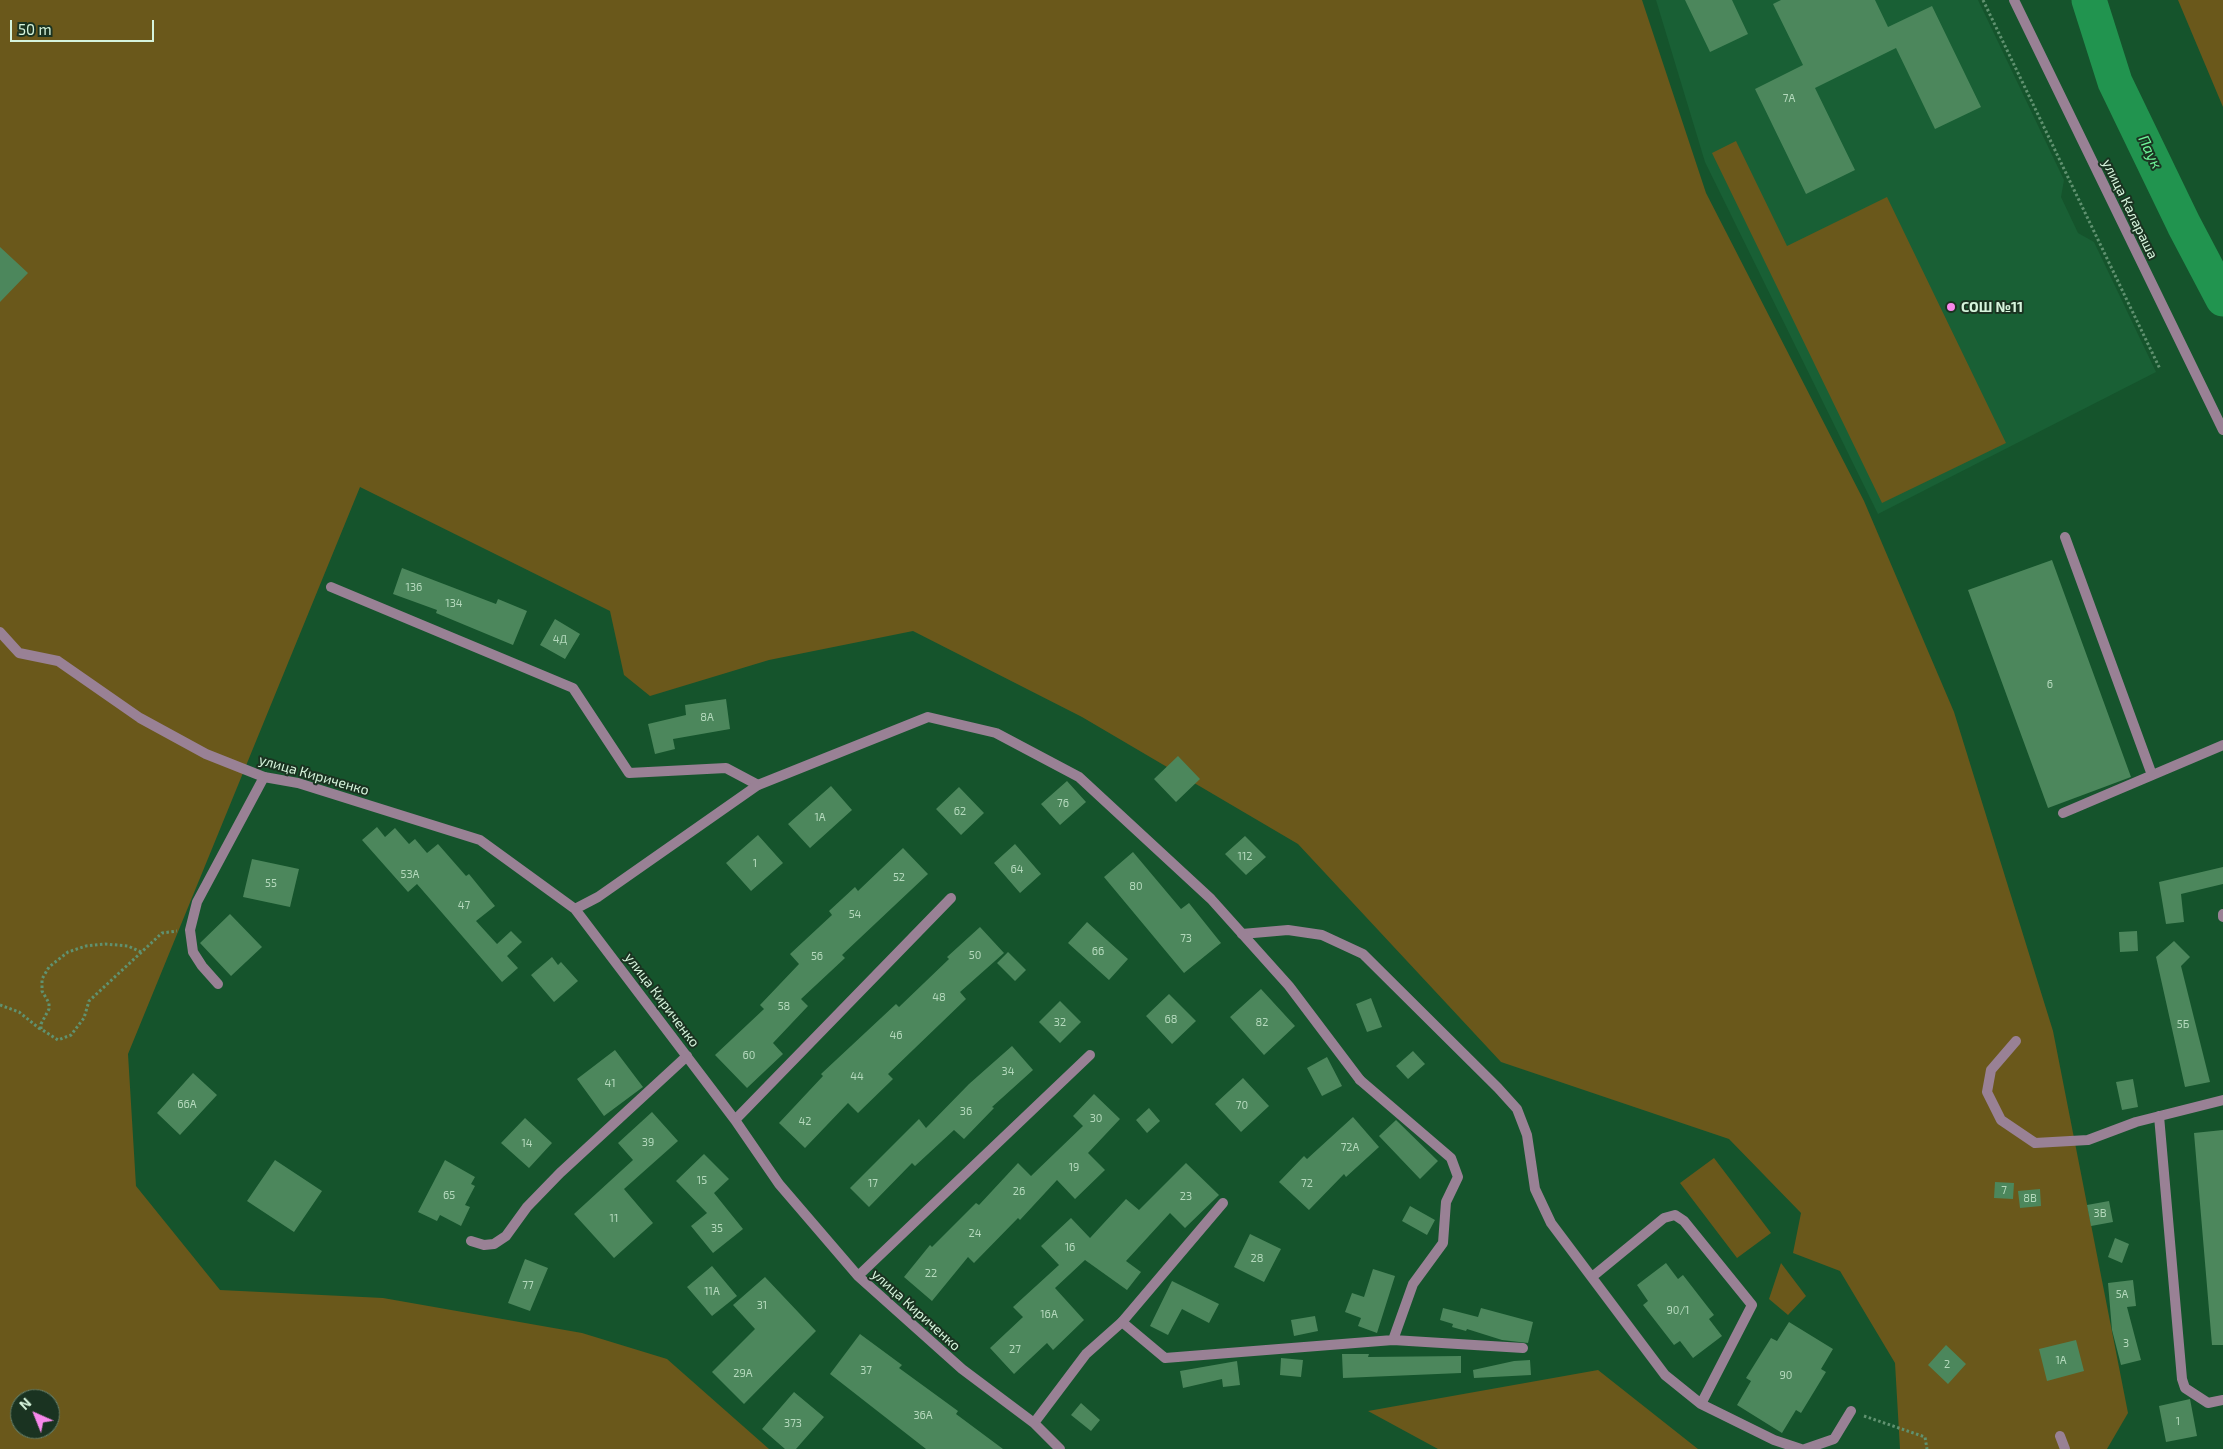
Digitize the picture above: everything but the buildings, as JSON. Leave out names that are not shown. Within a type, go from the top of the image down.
[{"type":"street","name":"улица Калараша","points":[[2014,0],[2223,430]]},
{"type":"street","points":[[2065,537],[2152,775]]},
{"type":"street","points":[[331,587],[573,688],[629,773],[726,768],[758,785]]},
{"type":"street","name":"улица Кириченко","points":[[0,632],[19,653],[58,661],[140,718],[206,754],[264,777],[298,783],[480,840],[575,909],[735,1120],[779,1184],[858,1276],[962,1369],[1034,1423],[1060,1449]]},
{"type":"street","points":[[575,909],[598,897],[758,785],[928,717],[996,733],[1079,777],[1211,899],[1289,986],[1360,1080],[1452,1158],[1458,1177],[1446,1202],[1443,1243],[1413,1284],[1393,1340]]},
{"type":"street","points":[[2063,813],[2223,745]]},
{"type":"street","points":[[218,984],[202,966],[193,952],[190,930],[197,902],[264,777]]},
{"type":"street","points":[[735,1120],[951,898]]},
{"type":"street","points":[[1242,934],[1288,930],[1322,934],[1363,954],[1498,1088],[1516,1109],[1527,1135],[1535,1188],[1551,1223],[1665,1375],[1701,1404],[1774,1440],[1800,1449]]},
{"type":"street","points":[[2016,1041],[1991,1070],[1987,1092],[2001,1120],[2035,1143],[2088,1140],[2159,1116],[2223,1100]]},
{"type":"street","points":[[858,1276],[1090,1055]]},
{"type":"street","points":[[471,1241],[484,1246],[494,1244],[506,1236],[527,1207],[560,1173],[687,1056]]},
{"type":"street","points":[[2159,1116],[2182,1379],[2185,1388],[2208,1403],[2223,1400]]},
{"type":"street","points":[[1034,1423],[1086,1354],[1122,1322],[1223,1203]]},
{"type":"street","points":[[1592,1278],[1664,1218],[1675,1215],[1684,1221],[1752,1305],[1701,1404]]},
{"type":"street","points":[[1122,1322],[1165,1358],[1393,1340],[1523,1348]]},
{"type":"street","points":[[1805,1449],[1834,1439],[1851,1411]]},
{"type":"street","points":[[2060,1436],[2065,1449]]},
{"type":"path","points":[[1983,0],[2160,369]]},
{"type":"path","points":[[0,1005],[19,1012],[58,1040],[70,1035],[84,1018],[89,1001],[162,933],[190,930]]},
{"type":"path","points":[[41,1029],[41,1024],[50,1009],[49,1003],[42,991],[42,979],[49,967],[68,952],[86,946],[105,944],[128,946],[141,952]]},
{"type":"path","points":[[1851,1411],[1925,1437],[1927,1449]]},
{"type":"shaded area","points":[[0,0],[1642,0],[1706,193],[1864,501],[1954,712],[2053,1031],[2128,1413],[2107,1449],[1900,1449],[1895,1363],[1840,1271],[1793,1253],[1801,1213],[1729,1139],[1501,1062],[1298,844],[1082,717],[913,631],[769,660],[650,696],[624,675],[610,611],[360,487],[128,1054],[136,1186],[220,1290],[383,1298],[582,1333],[667,1359],[769,1449],[0,1449]]},
{"type":"shaded area","name":"СОШ №11","points":[[1656,0],[1978,0],[2064,180],[2061,197],[2078,233],[2094,242],[2156,372],[1878,514],[1705,162]]},
{"type":"shaded area","points":[[2178,0],[2223,0],[2223,107]]},
{"type":"shaded area","points":[[1736,141],[1787,246],[1887,197],[2006,443],[1882,503],[1712,153]]},
{"type":"shaded area","points":[[1714,1158],[1771,1233],[1737,1258],[1680,1183]]},
{"type":"shaded area","points":[[1781,1263],[1806,1296],[1788,1315],[1769,1299]]},
{"type":"shaded area","points":[[1598,1370],[1698,1449],[1438,1449],[1368,1411]]},
{"type":"waterway","name":"Паук","points":[[2089,0],[2115,82],[2184,225],[2223,299]]},
{"type":"place","name":"СОШ №11","points":[[1951,307]]}]
